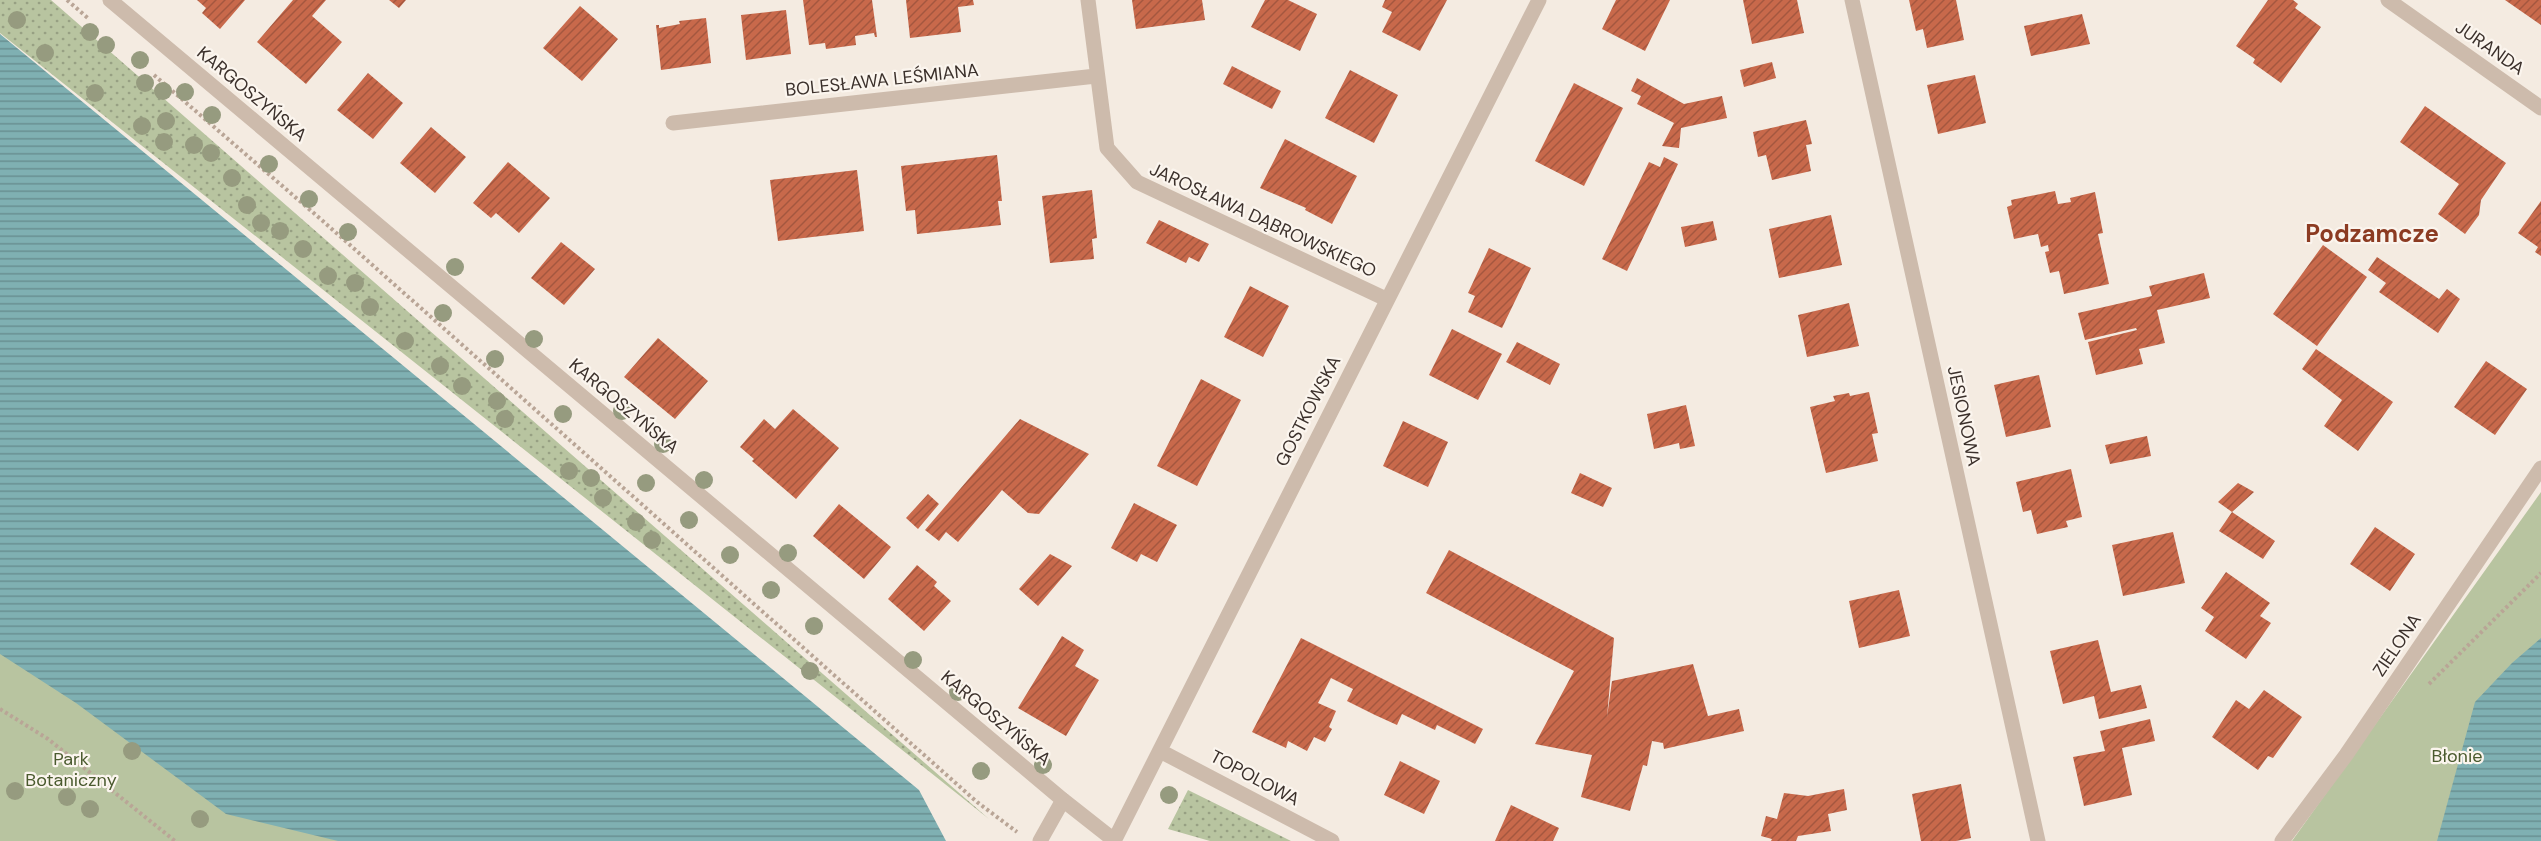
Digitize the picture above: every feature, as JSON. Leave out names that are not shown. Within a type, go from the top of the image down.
[{"type":"street","name":"KARGOSZYŃSKA","points":[[110,0],[1114,841]]},
{"type":"street","name":"JAROSŁAWA DĄBROWSKIEGO","points":[[1088,0],[1107,148],[1137,182],[1386,299]]},
{"type":"street","name":"GOSTKOWSKA","points":[[1114,841],[1539,0]]},
{"type":"street","name":"JESIONOWA","points":[[1852,0],[2038,841]]},
{"type":"street","name":"JURANDA","points":[[2388,0],[2541,108]]},
{"type":"street","name":"BOLESŁAWA LEŚMIANA","points":[[673,123],[1096,76]]},
{"type":"street","name":"ZIELONA","points":[[2282,841],[2346,755],[2541,468]]},
{"type":"street","name":"TOPOLOWA","points":[[1160,751],[1332,841]]},
{"type":"street","points":[[1040,841],[1063,800]]},
{"type":"path","points":[[67,0],[94,23]]},
{"type":"path","points":[[147,69],[324,222],[976,802],[1021,835]]},
{"type":"path","points":[[2423,690],[2541,573]]},
{"type":"path","points":[[0,709],[48,739],[175,841]]},
{"type":"green space","points":[[0,0],[51,0],[989,819],[0,33]]},
{"type":"green space","name":"Błonie","points":[[2541,492],[2541,841],[2292,841]]},
{"type":"green space","name":"Park Botaniczny","points":[[0,640],[401,841],[0,841]]},
{"type":"green space","points":[[1188,790],[1291,841],[1210,841],[1168,829]]},
{"type":"water","points":[[0,34],[919,790],[946,841],[338,841],[226,814],[76,703],[0,654]]},
{"type":"water","points":[[2541,638],[2541,841],[2437,841],[2475,702],[2512,663]]},
{"type":"building","points":[[197,0],[245,0],[220,29],[202,13],[206,8]]},
{"type":"building","points":[[293,0],[326,0],[312,16],[342,42],[306,84],[257,42]]},
{"type":"building","points":[[389,0],[406,0],[399,8]]},
{"type":"building","points":[[803,0],[872,0],[877,37],[874,33],[855,36],[856,45],[826,49],[825,43],[809,45]]},
{"type":"building","points":[[906,0],[973,0],[974,5],[958,7],[961,32],[910,38]]},
{"type":"building","points":[[1132,0],[1202,0],[1205,20],[1136,29]]},
{"type":"building","points":[[1265,0],[1288,0],[1317,14],[1300,51],[1251,27]]},
{"type":"building","points":[[1385,0],[1447,0],[1420,51],[1382,32],[1392,12],[1382,7]]},
{"type":"building","points":[[1616,0],[1670,0],[1645,51],[1602,29]]},
{"type":"building","points":[[1743,0],[1797,0],[1804,33],[1752,44]]},
{"type":"building","points":[[1909,0],[1956,0],[1964,40],[1927,48],[1923,29],[1916,31]]},
{"type":"building","points":[[2268,0],[2293,0],[2298,4],[2295,8],[2321,27],[2281,83],[2253,63],[2255,59],[2236,46]]},
{"type":"building","points":[[2505,0],[2541,0],[2541,25]]},
{"type":"building","points":[[580,6],[618,39],[582,81],[543,48]]},
{"type":"building","points":[[786,10],[791,54],[746,60],[741,15]]},
{"type":"building","points":[[2082,14],[2090,44],[2031,56],[2024,26]]},
{"type":"building","points":[[706,18],[711,63],[661,70],[656,25],[659,25],[659,28],[680,24],[679,21]]},
{"type":"building","points":[[1772,62],[1776,78],[1744,87],[1740,70]]},
{"type":"building","points":[[1232,66],[1281,91],[1272,109],[1223,84]]},
{"type":"building","points":[[1350,70],[1398,95],[1374,143],[1325,118]]},
{"type":"building","points":[[368,73],[403,103],[373,139],[337,110]]},
{"type":"building","points":[[1975,75],[1986,123],[1938,134],[1927,85]]},
{"type":"building","points":[[1637,78],[1684,104],[1722,96],[1727,118],[1681,128],[1679,148],[1662,146],[1674,123],[1637,104],[1641,96],[1631,91]]},
{"type":"building","points":[[1574,83],[1623,108],[1584,186],[1535,161]]},
{"type":"building","points":[[2425,106],[2506,163],[2481,200],[2479,215],[2465,234],[2438,214],[2459,184],[2400,142]]},
{"type":"building","points":[[1806,120],[1812,144],[1806,145],[1811,171],[1772,180],[1766,155],[1758,157],[1753,132]]},
{"type":"building","points":[[431,127],[466,157],[435,193],[400,163]]},
{"type":"building","points":[[1285,139],[1357,176],[1332,224],[1305,210],[1306,208],[1260,188]]},
{"type":"building","points":[[997,155],[1002,201],[998,201],[1001,225],[917,234],[915,210],[906,211],[901,166]]},
{"type":"building","points":[[1664,157],[1678,164],[1627,271],[1602,259],[1649,162],[1660,167]]},
{"type":"building","points":[[508,162],[550,198],[519,233],[496,213],[491,218],[473,203]]},
{"type":"building","points":[[857,170],[864,231],[778,241],[770,180]]},
{"type":"building","points":[[1092,190],[1097,238],[1092,239],[1094,259],[1050,263],[1042,196]]},
{"type":"building","points":[[2055,191],[2058,204],[2071,202],[2070,198],[2095,192],[2103,233],[2098,234],[2109,284],[2064,294],[2059,271],[2050,273],[2045,252],[2049,251],[2048,245],[2041,247],[2038,234],[2014,239],[2007,207],[2012,205],[2011,200]]},
{"type":"building","points":[[2541,201],[2541,256],[2535,252],[2538,247],[2518,233]]},
{"type":"building","points":[[1831,215],[1842,265],[1779,278],[1769,229]]},
{"type":"building","points":[[1159,220],[1209,244],[1199,262],[1189,257],[1186,263],[1146,243]]},
{"type":"building","points":[[1713,221],[1717,240],[1685,247],[1681,227]]},
{"type":"building","points":[[561,242],[595,269],[564,305],[531,278]]},
{"type":"building","points":[[2323,245],[2367,277],[2317,346],[2273,314]]},
{"type":"building","points":[[1489,248],[1531,268],[1502,328],[1468,312],[1475,296],[1468,293]]},
{"type":"building","points":[[2377,257],[2439,299],[2447,289],[2460,299],[2438,333],[2379,292],[2386,283],[2368,270]]},
{"type":"building","points":[[2204,273],[2210,298],[2157,310],[2165,343],[2139,349],[2143,364],[2096,375],[2088,342],[2137,330],[2136,328],[2085,340],[2078,313],[2152,296],[2149,286]]},
{"type":"building","points":[[1250,286],[1289,306],[1263,357],[1224,337]]},
{"type":"building","points":[[1849,303],[1859,346],[1807,357],[1798,315]]},
{"type":"building","points":[[1452,329],[1502,354],[1478,400],[1429,375]]},
{"type":"building","points":[[658,338],[708,381],[675,419],[624,377]]},
{"type":"building","points":[[1517,342],[1560,364],[1550,385],[1506,362]]},
{"type":"building","points":[[2316,349],[2393,402],[2358,451],[2324,426],[2342,400],[2302,369]]},
{"type":"building","points":[[2486,361],[2527,389],[2495,435],[2454,407]]},
{"type":"building","points":[[2039,375],[2051,427],[2006,437],[1994,385]]},
{"type":"building","points":[[1201,379],[1241,400],[1197,486],[1157,466]]},
{"type":"building","points":[[1869,392],[1878,433],[1872,434],[1878,461],[1826,473],[1810,407],[1835,401],[1833,396],[1849,393],[1850,396]]},
{"type":"building","points":[[1686,405],[1695,446],[1680,449],[1679,443],[1654,449],[1647,414]]},
{"type":"building","points":[[793,409],[839,448],[796,499],[752,461],[754,459],[740,447],[764,419],[775,429]]},
{"type":"building","points":[[1020,419],[1089,454],[1039,514],[1028,513],[1002,490],[958,542],[946,532],[939,541],[925,530]]},
{"type":"building","points":[[1403,421],[1448,442],[1428,487],[1383,466]]},
{"type":"building","points":[[2147,436],[2151,456],[2110,464],[2105,445]]},
{"type":"building","points":[[2071,469],[2082,517],[2066,521],[2068,527],[2037,534],[2031,510],[2023,512],[2016,482]]},
{"type":"building","points":[[1580,473],[1612,488],[1603,507],[1571,493]]},
{"type":"building","points":[[2238,483],[2254,492],[2232,512],[2218,502]]},
{"type":"building","points":[[928,494],[939,504],[918,529],[906,518]]},
{"type":"building","points":[[1134,503],[1177,525],[1157,562],[1141,554],[1137,562],[1111,548]]},
{"type":"building","points":[[839,504],[891,547],[864,579],[813,536]]},
{"type":"building","points":[[2232,512],[2275,541],[2263,559],[2219,531]]},
{"type":"building","points":[[2375,527],[2415,554],[2390,591],[2350,564]]},
{"type":"building","points":[[2173,532],[2185,583],[2123,596],[2112,545]]},
{"type":"building","points":[[1449,550],[1614,638],[1607,717],[1612,681],[1693,664],[1708,716],[1739,709],[1744,731],[1664,749],[1663,743],[1652,741],[1647,766],[1643,765],[1630,811],[1581,797],[1592,755],[1535,744],[1574,671],[1426,593]]},
{"type":"building","points":[[1050,554],[1072,566],[1038,606],[1019,589]]},
{"type":"building","points":[[917,565],[937,582],[934,586],[951,601],[924,631],[888,599]]},
{"type":"building","points":[[2226,572],[2270,603],[2260,616],[2271,623],[2246,659],[2205,631],[2214,617],[2201,608]]},
{"type":"building","points":[[1899,590],[1910,636],[1859,648],[1849,601]]},
{"type":"building","points":[[1062,636],[1084,650],[1075,666],[1099,680],[1066,736],[1018,708]]},
{"type":"building","points":[[1301,638],[1483,729],[1475,744],[1437,725],[1435,730],[1402,714],[1397,725],[1375,715],[1347,701],[1353,689],[1331,678],[1318,703],[1336,711],[1329,727],[1332,729],[1325,742],[1314,737],[1307,751],[1288,741],[1286,748],[1252,732]]},
{"type":"building","points":[[2098,640],[2111,692],[2141,685],[2147,708],[2099,719],[2094,696],[2063,704],[2050,651]]},
{"type":"building","points":[[2264,690],[2302,717],[2273,758],[2268,756],[2258,770],[2212,737],[2236,700],[2249,709]]},
{"type":"building","points":[[2150,719],[2155,741],[2122,748],[2132,795],[2084,806],[2073,757],[2105,751],[2100,731]]},
{"type":"building","points":[[1400,761],[1440,781],[1424,814],[1384,795]]},
{"type":"building","points":[[1961,784],[1971,838],[1956,841],[1921,841],[1912,794]]},
{"type":"building","points":[[1844,789],[1847,810],[1828,814],[1831,831],[1798,836],[1796,841],[1771,841],[1772,839],[1761,836],[1766,816],[1777,819],[1784,793],[1808,796]]},
{"type":"building","points":[[1511,805],[1559,828],[1553,841],[1495,841]]},
{"type":"district","name":"Podzamcze","points":[[2372,234]]}]
